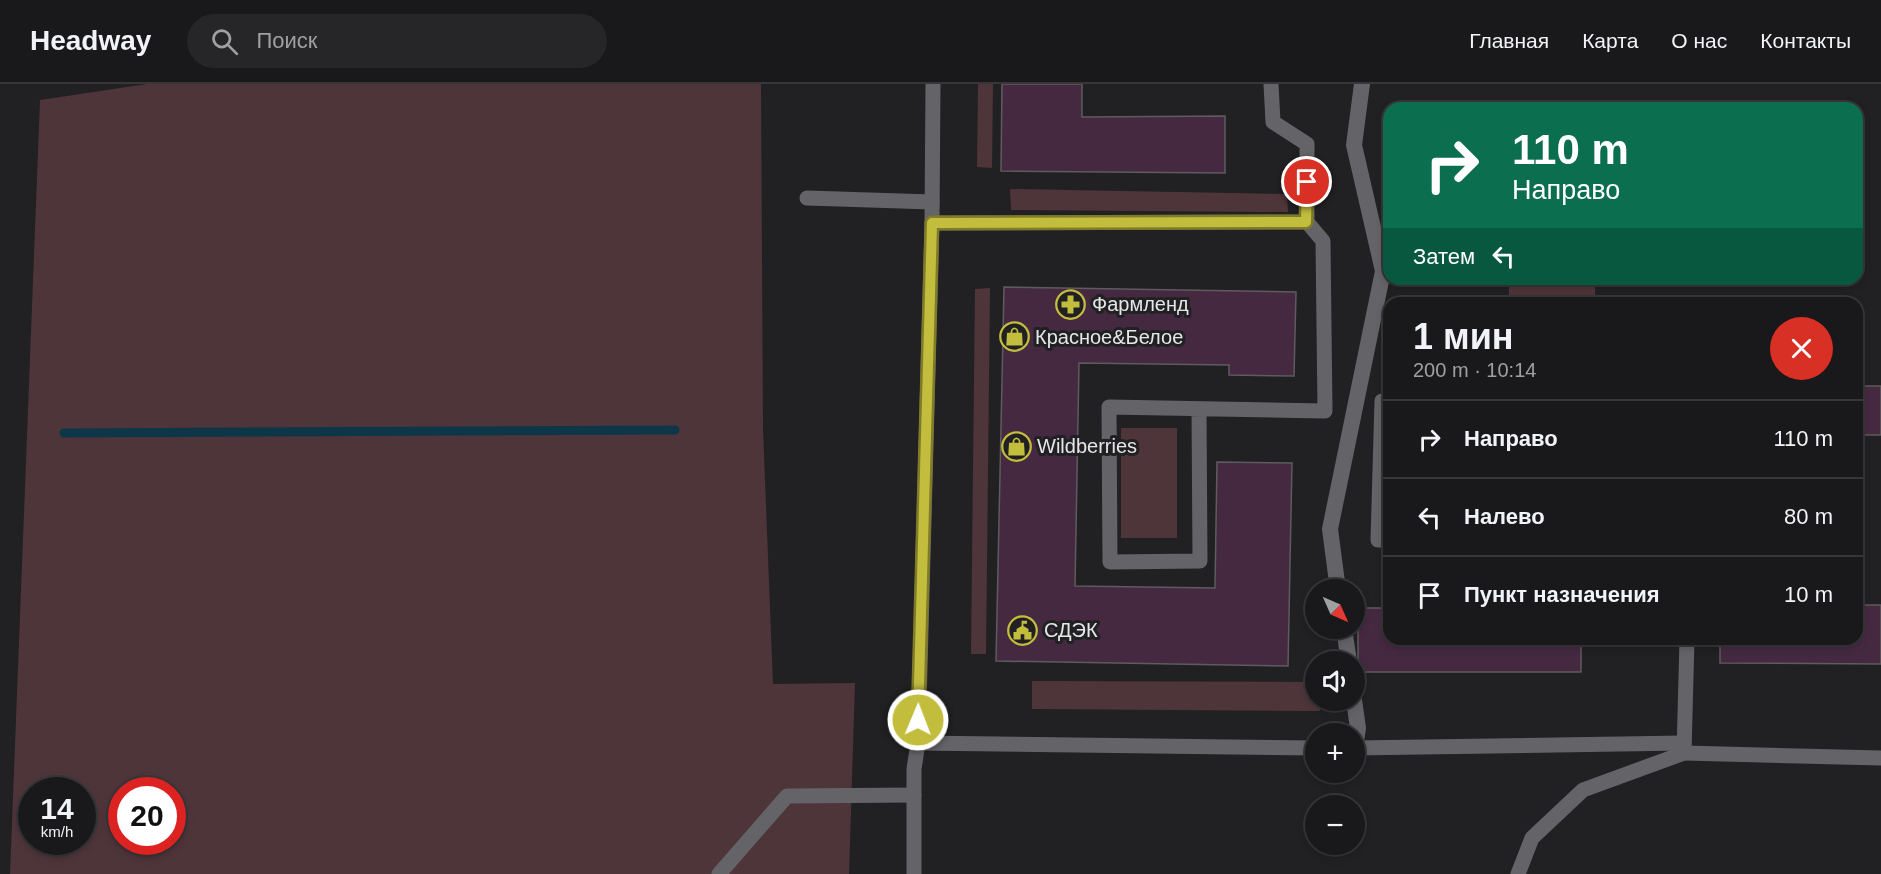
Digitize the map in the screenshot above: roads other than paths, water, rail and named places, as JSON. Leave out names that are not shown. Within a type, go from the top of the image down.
[{"type":"street","points":[[1337,579],[1330,529],[1383,271],[1354,145],[1362,84]]},
{"type":"lane","points":[[914,874],[914,769],[918,743],[932,223],[933,84]]},
{"type":"lane","points":[[1199,409],[1200,561],[1110,562],[1109,407],[1325,411],[1323,241],[1306,222],[1306,144],[1273,122],[1271,84]]},
{"type":"lane","points":[[807,198],[932,202]]},
{"type":"lane","points":[[932,223],[1306,222]]},
{"type":"lane","points":[[1383,401],[1378,540],[1383,540]]},
{"type":"lane","points":[[1684,748],[1687,645]]},
{"type":"lane","points":[[918,743],[1305,748]]},
{"type":"lane","points":[[1365,748],[1684,748],[1881,758]]},
{"type":"lane","points":[[1518,874],[1532,838],[1583,790],[1684,748]]},
{"type":"lane","points":[[719,874],[787,796],[914,795]]},
{"type":"waterway","points":[[64,433],[675,430]]},
{"type":"place","name":"Фармленд","points":[[1071,304]]},
{"type":"place","name":"Красное&Белое","points":[[1014,337]]},
{"type":"place","name":"Wildberries","points":[[1016,446]]},
{"type":"place","name":"СДЭК","points":[[1023,630]]}]
